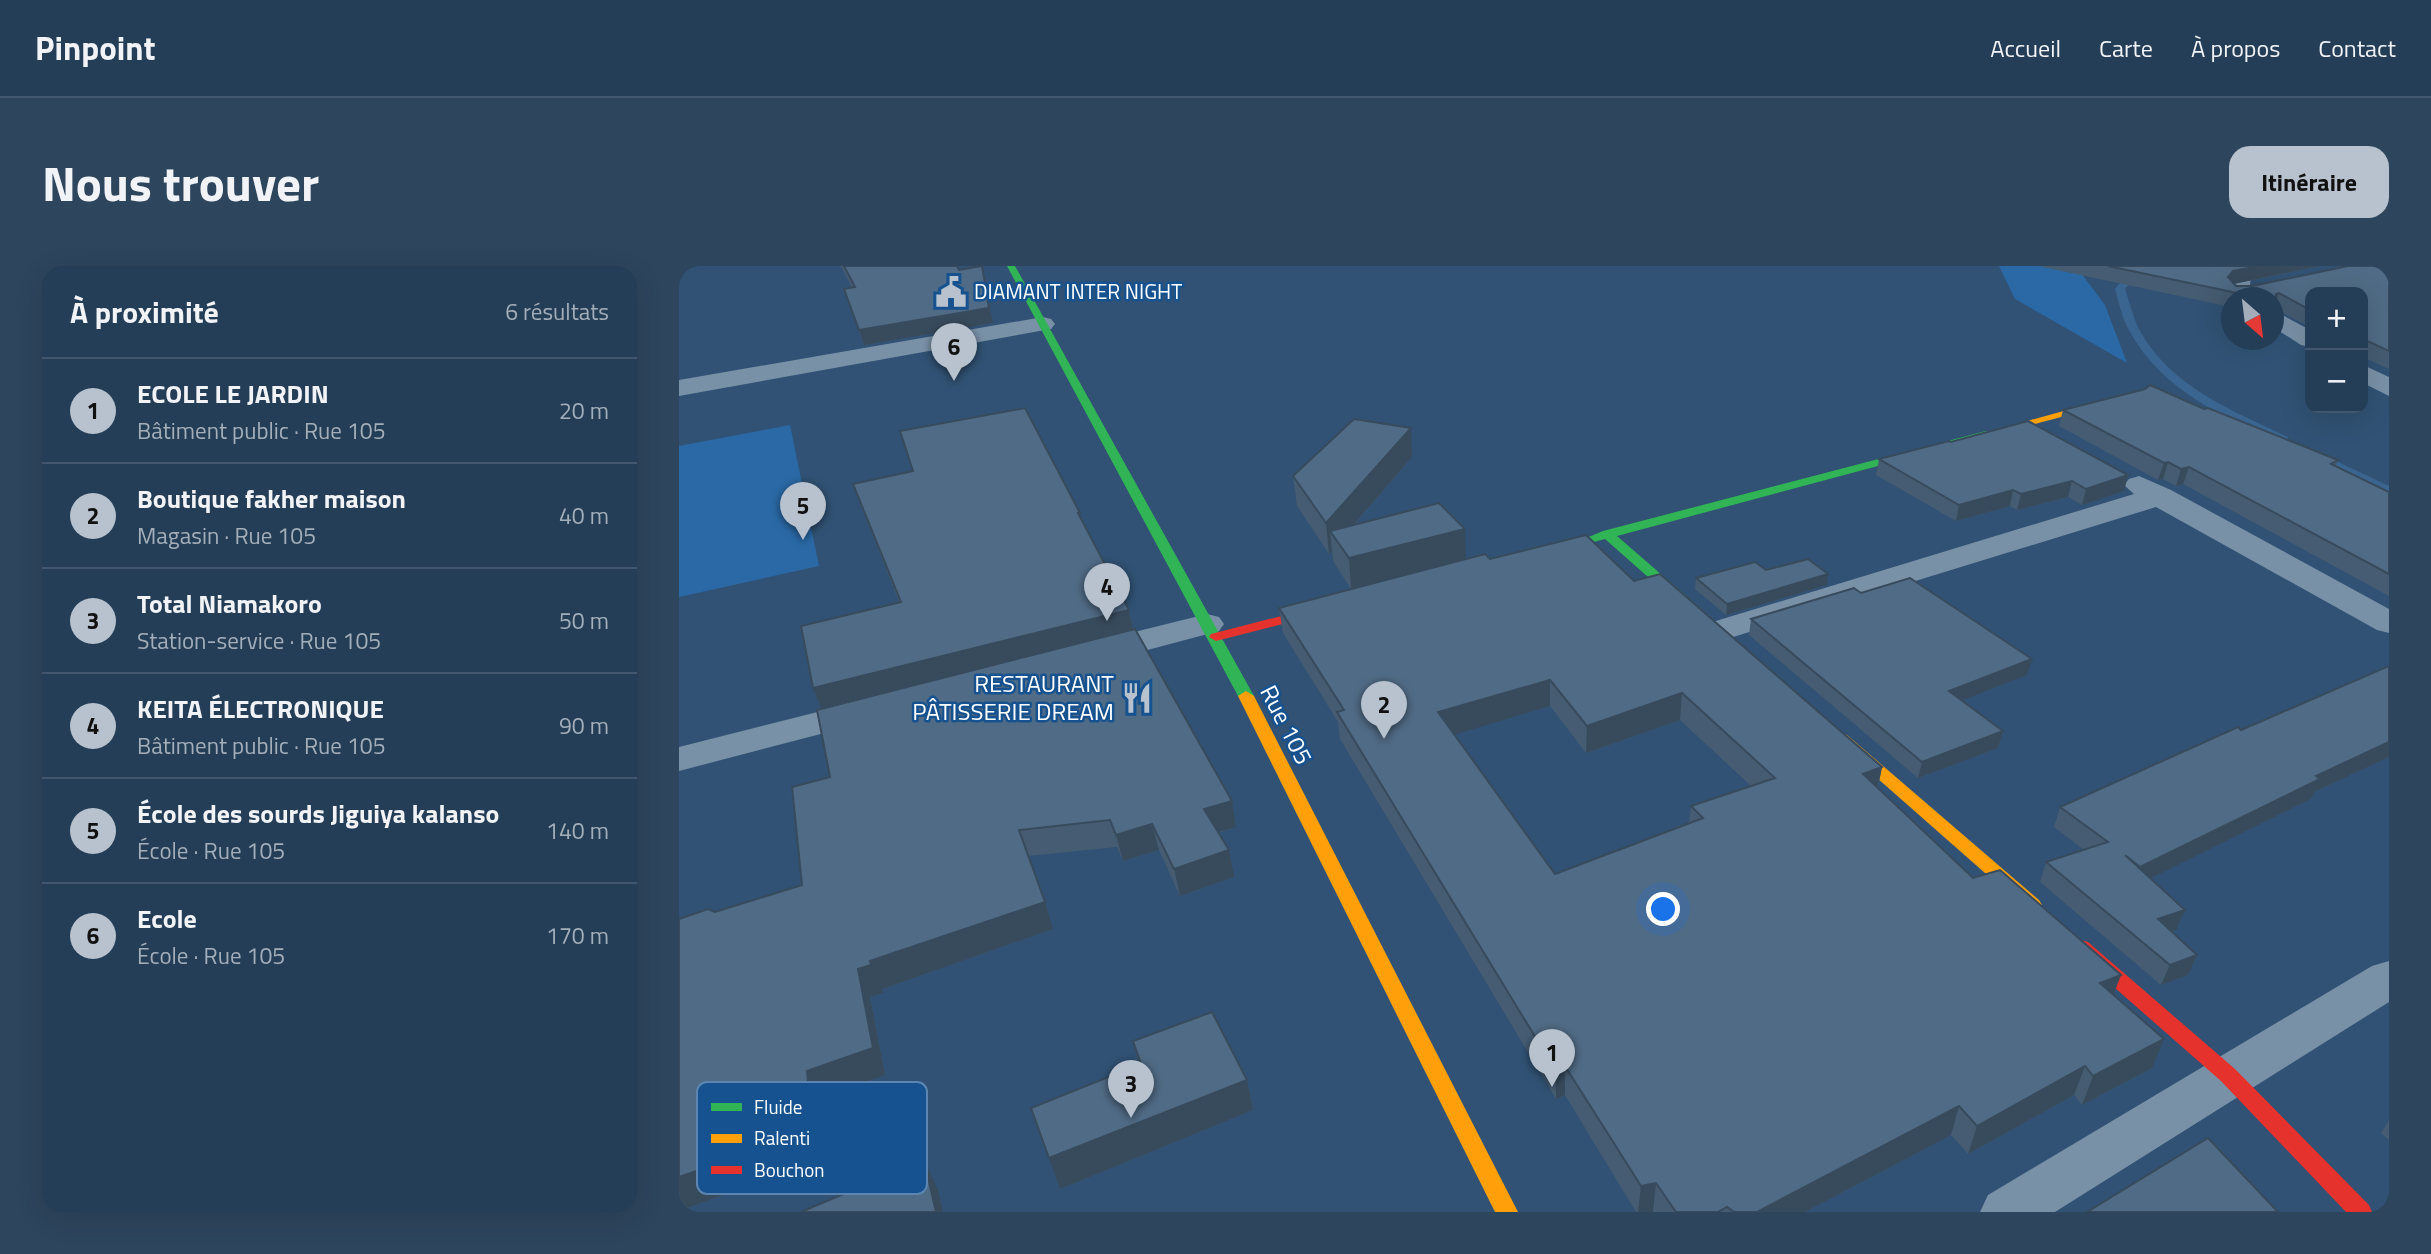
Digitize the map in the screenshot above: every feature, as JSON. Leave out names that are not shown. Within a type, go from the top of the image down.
[{"type":"street","name":"Rue 105","points":[[1011,266],[1211,631],[1507,1212]]},
{"type":"street","points":[[2242,266],[2247,287]]},
{"type":"street","points":[[679,388],[1043,324]]},
{"type":"street","points":[[2284,324],[2305,337]]},
{"type":"street","points":[[1581,541],[2131,396]]},
{"type":"street","points":[[2027,423],[2063,443]]},
{"type":"street","points":[[2112,470],[2389,623]]},
{"type":"street","points":[[1608,534],[1723,635],[2160,496]]},
{"type":"street","points":[[1053,664],[1352,601]]},
{"type":"street","points":[[679,759],[906,701]]},
{"type":"street","points":[[1832,730],[2041,912]]},
{"type":"street","points":[[2072,939],[2228,1075],[2361,1212]]},
{"type":"street","points":[[2008,1212],[2389,979]]},
{"type":"shaded area","points":[[1999,266],[2091,266],[2081,273],[2105,305],[2127,363],[2015,299]]},
{"type":"shaded area","points":[[790,425],[819,566],[679,597],[679,446]]},
{"type":"building","points":[[844,266],[957,266],[959,270],[982,266],[989,308],[859,330],[844,289],[855,287]]},
{"type":"building","points":[[2108,266],[2258,266],[2233,271],[2228,277],[2236,286],[2252,286],[2348,266],[2389,266],[2389,351],[2368,341],[2368,287],[2305,287],[2305,307],[2284,296],[2284,287],[2221,287],[2221,290]]},
{"type":"building","points":[[2150,385],[2204,409],[2208,408],[2338,460],[2331,464],[2389,492],[2389,574],[2189,467],[2181,469],[2168,462],[2164,463],[2063,410],[2145,389]]},
{"type":"building","points":[[1025,408],[1129,610],[813,688],[801,626],[901,602],[853,484],[913,471],[900,431]]},
{"type":"building","points":[[1354,419],[1411,428],[1326,523],[1293,476]]},
{"type":"building","points":[[2028,421],[2128,475],[2086,489],[2072,481],[2021,494],[2013,490],[1959,505],[1879,459],[1951,442]]},
{"type":"building","points":[[1439,503],[1465,529],[1349,558],[1330,531]]},
{"type":"building","points":[[1586,535],[1634,581],[1660,574],[1882,767],[1863,774],[1973,878],[2000,870],[2121,975],[2100,983],[2164,1039],[2093,1076],[2085,1066],[1977,1126],[1959,1106],[1757,1212],[1734,1212],[1727,1207],[1718,1212],[1676,1212],[1656,1183],[1641,1186],[1565,1066],[1556,1071],[1337,712],[1344,710],[1279,608],[1485,554],[1490,559]],"holes":[[[1550,680],[1587,726],[1682,693],[1775,778],[1691,806],[1703,818],[1555,874],[1438,712]]]},
{"type":"building","points":[[1808,559],[1828,574],[1727,604],[1696,578],[1755,562],[1766,570]]},
{"type":"building","points":[[1910,578],[2032,659],[1949,691],[2003,731],[1922,762],[1751,619],[1854,588],[1861,593]]},
{"type":"building","points":[[1135,629],[1232,801],[1204,809],[1229,850],[1174,869],[1152,824],[1116,835],[1110,820],[1019,830],[1045,902],[870,961],[871,965],[858,969],[873,1048],[807,1071],[808,1082],[697,1082],[697,1171],[679,1177],[679,919],[708,909],[715,912],[802,885],[792,787],[830,777],[817,710]]},
{"type":"building","points":[[2389,666],[2389,742],[2316,776],[2320,779],[2140,867],[2125,855],[2185,910],[2158,919],[2197,955],[2170,965],[2046,862],[2108,842],[2060,807],[2238,727],[2241,730]]},
{"type":"building","points":[[1212,1012],[1247,1080],[1049,1158],[1031,1108],[1141,1064],[1133,1041]]},
{"type":"building","points":[[2208,1138],[2278,1212],[2087,1212]]},
{"type":"building","points":[[927,1173],[936,1212],[801,1212],[844,1194],[927,1194]]},
{"type":"waterway","points":[[2138,266],[2120,289],[2134,330],[2147,351],[2163,369],[2199,397],[2284,440]]},
{"type":"waterway","points":[[2315,455],[2389,491]]},
{"type":"traffic: fast","points":[[1011,266],[1246,696]]},
{"type":"traffic: fast","points":[[1590,539],[1986,434]]},
{"type":"traffic: fast","points":[[1607,534],[1695,611]]},
{"type":"traffic: slow","points":[[1986,434],[2114,400]]},
{"type":"traffic: slow","points":[[1246,696],[1507,1212]]},
{"type":"traffic: slow","points":[[1841,738],[2033,905]]},
{"type":"traffic: jam","points":[[1216,637],[1332,607]]},
{"type":"traffic: jam","points":[[2081,947],[2228,1075],[2361,1212]]},
{"type":"place","name":"DIAMANT INTER NIGHT","points":[[951,292]]},
{"type":"place","name":"Ecole","points":[[954,381]]},
{"type":"place","name":"École des sourds Jiguiya kalanso","points":[[803,540]]},
{"type":"place","name":"KEITA ÉLECTRONIQUE","points":[[1107,621]]},
{"type":"place","name":"RESTAURANT PÂTISSERIE DREAM","points":[[1137,698]]},
{"type":"place","name":"Boutique fakher maison","points":[[1384,739]]},
{"type":"place","name":"ECOLE LE JARDIN","points":[[1552,1087]]},
{"type":"place","name":"Total Niamakoro","points":[[1131,1118]]}]
